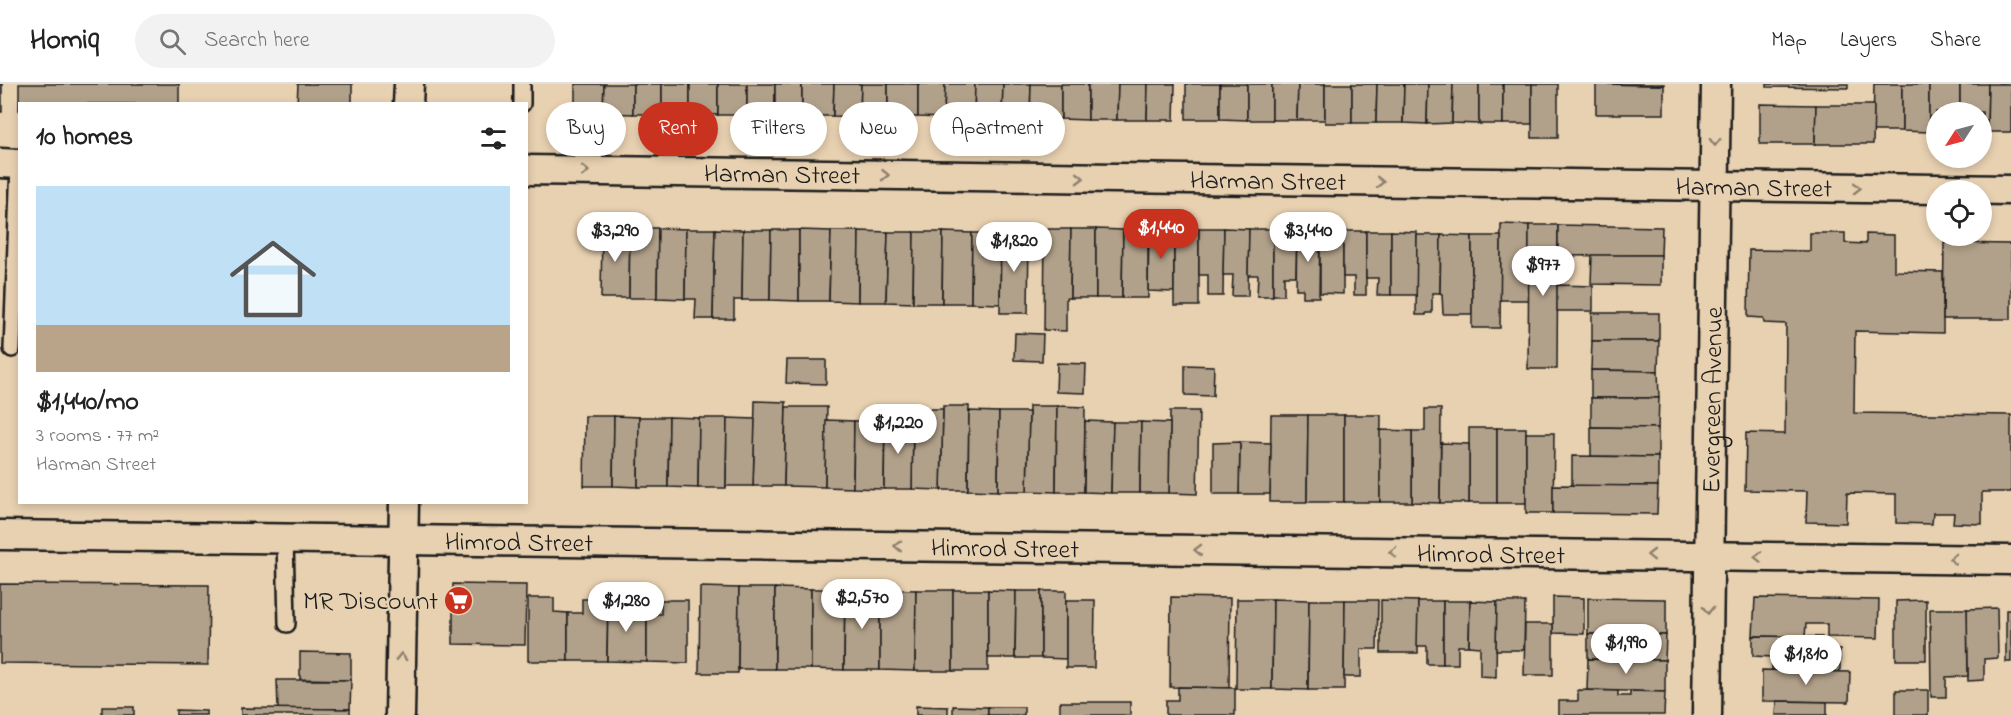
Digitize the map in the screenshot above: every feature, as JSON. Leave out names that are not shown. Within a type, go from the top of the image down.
[{"type":"street","points":[[408,102],[409,84]]},
{"type":"street","name":"Evergreen Avenue","points":[[1707,715],[1716,84]]},
{"type":"street","name":"Harman Street","points":[[528,170],[2011,190]]},
{"type":"street","points":[[400,715],[404,504]]},
{"type":"street","name":"Himrod Street","points":[[0,535],[2011,560]]},
{"type":"lane","points":[[522,84],[522,102]]},
{"type":"lane","points":[[12,349],[13,164]]},
{"type":"lane","points":[[285,539],[287,624]]},
{"type":"building","points":[[0,84],[2,84],[2,112],[0,112]]},
{"type":"building","points":[[19,84],[179,84],[179,102],[19,102]]},
{"type":"building","points":[[298,84],[352,84],[352,102],[297,102]]},
{"type":"building","points":[[575,84],[604,84],[603,102],[575,102]]},
{"type":"building","points":[[604,84],[633,84],[633,114],[626,114],[626,102],[603,102]]},
{"type":"building","points":[[633,84],[662,84],[662,102],[638,102],[638,114],[633,114]]},
{"type":"building","points":[[662,84],[690,84],[690,102],[662,102]]},
{"type":"building","points":[[690,84],[718,84],[718,102],[690,102]]},
{"type":"building","points":[[718,84],[747,84],[747,102],[730,102],[730,115],[718,115]]},
{"type":"building","points":[[747,84],[775,84],[775,102],[747,102]]},
{"type":"building","points":[[775,84],[802,84],[802,102],[775,102]]},
{"type":"building","points":[[802,84],[834,84],[833,116],[827,116],[827,102],[802,102]]},
{"type":"building","points":[[834,84],[861,84],[860,102],[839,102],[839,116],[833,116]]},
{"type":"building","points":[[861,84],[888,84],[888,102],[860,102]]},
{"type":"building","points":[[888,84],[918,84],[918,102],[888,102]]},
{"type":"building","points":[[918,84],[945,84],[944,102],[930,102],[930,117],[918,117]]},
{"type":"building","points":[[945,84],[975,84],[974,102],[944,102]]},
{"type":"building","points":[[975,84],[1003,84],[1002,102],[974,102]]},
{"type":"building","points":[[1003,84],[1031,84],[1030,102],[1002,102]]},
{"type":"building","points":[[1031,84],[1061,84],[1061,102],[1030,102]]},
{"type":"building","points":[[1061,84],[1088,84],[1088,120],[1065,119],[1065,102],[1061,102]]},
{"type":"building","points":[[1088,84],[1118,84],[1117,120],[1088,120]]},
{"type":"building","points":[[1118,84],[1148,84],[1147,120],[1117,120]]},
{"type":"building","points":[[1148,84],[1175,84],[1174,120],[1147,120]]},
{"type":"building","points":[[1186,84],[1220,84],[1220,119],[1186,119]]},
{"type":"building","points":[[1220,84],[1247,84],[1247,120],[1220,119]]},
{"type":"building","points":[[1247,84],[1272,84],[1272,120],[1247,120]]},
{"type":"building","points":[[1272,84],[1298,84],[1297,120],[1272,120]]},
{"type":"building","points":[[1298,84],[1325,84],[1325,120],[1297,120]]},
{"type":"building","points":[[1325,84],[1352,84],[1352,123],[1325,123]]},
{"type":"building","points":[[1352,84],[1377,84],[1376,123],[1352,123]]},
{"type":"building","points":[[1377,84],[1404,84],[1403,123],[1376,123]]},
{"type":"building","points":[[1404,84],[1428,84],[1427,124],[1403,123]]},
{"type":"building","points":[[1428,84],[1453,84],[1452,123],[1427,124]]},
{"type":"building","points":[[1453,84],[1479,84],[1479,124],[1452,123]]},
{"type":"building","points":[[1479,84],[1503,84],[1503,124],[1479,124]]},
{"type":"building","points":[[1503,84],[1532,84],[1532,124],[1503,124]]},
{"type":"building","points":[[1532,84],[1558,84],[1558,138],[1532,138]]},
{"type":"building","points":[[1596,84],[1664,85],[1664,114],[1596,114]]},
{"type":"building","points":[[1596,84],[1664,84],[1664,85]]},
{"type":"building","points":[[1767,84],[1848,84],[1848,88],[1767,87]]},
{"type":"building","points":[[1874,84],[1902,84],[1902,131],[1873,131]]},
{"type":"building","points":[[1902,84],[1929,84],[1929,102],[1926,102],[1926,132],[1902,131]]},
{"type":"building","points":[[1929,84],[1960,84],[1960,102],[1929,102]]},
{"type":"building","points":[[1960,84],[1988,84],[1988,102],[1960,102]]},
{"type":"building","points":[[1988,84],[2011,84],[2011,132],[1992,132],[1992,102],[1988,102]]},
{"type":"building","points":[[1760,104],[1816,105],[1815,144],[1760,144]]},
{"type":"building","points":[[1816,105],[1874,105],[1873,144],[1815,144]]},
{"type":"building","points":[[1501,224],[1529,225],[1529,300],[1500,300]]},
{"type":"building","points":[[1529,225],[1558,225],[1557,369],[1528,369]]},
{"type":"building","points":[[1558,225],[1662,227],[1661,255],[1558,256]]},
{"type":"building","points":[[602,227],[630,228],[629,298],[601,298]]},
{"type":"building","points":[[630,228],[658,228],[657,298],[629,298]]},
{"type":"building","points":[[658,228],[686,229],[685,299],[657,298]]},
{"type":"building","points":[[1149,228],[1174,228],[1174,292],[1148,291]]},
{"type":"building","points":[[1174,228],[1199,228],[1199,306],[1174,306]]},
{"type":"building","points":[[1199,228],[1224,228],[1223,296],[1208,296],[1208,275],[1199,275]]},
{"type":"building","points":[[1224,228],[1249,229],[1248,296],[1232,296],[1233,275],[1223,275]]},
{"type":"building","points":[[686,229],[715,229],[713,319],[695,319],[696,299],[685,299]]},
{"type":"building","points":[[715,229],[743,230],[742,300],[734,300],[734,319],[713,319]]},
{"type":"building","points":[[1045,229],[1071,229],[1070,298],[1066,298],[1066,331],[1044,330]]},
{"type":"building","points":[[1071,229],[1096,229],[1096,298],[1070,298]]},
{"type":"building","points":[[1096,229],[1123,230],[1122,298],[1096,298]]},
{"type":"building","points":[[1148,229],[1148,298],[1122,298],[1123,230]]},
{"type":"building","points":[[1249,229],[1273,229],[1273,296],[1257,296],[1258,275],[1248,275]]},
{"type":"building","points":[[1273,229],[1297,229],[1296,276],[1284,276],[1284,295],[1273,295]]},
{"type":"building","points":[[743,230],[771,230],[770,300],[742,300]]},
{"type":"building","points":[[771,230],[799,230],[799,301],[770,300]]},
{"type":"building","points":[[799,230],[831,231],[829,301],[799,301]]},
{"type":"building","points":[[831,231],[859,231],[858,302],[829,301]]},
{"type":"building","points":[[859,231],[888,232],[886,302],[858,302]]},
{"type":"building","points":[[1297,231],[1320,231],[1319,297],[1303,297],[1303,289],[1296,289]]},
{"type":"building","points":[[1320,231],[1343,231],[1343,294],[1320,293]]},
{"type":"building","points":[[1343,231],[1366,231],[1366,295],[1354,295],[1354,277],[1343,277]]},
{"type":"building","points":[[1366,231],[1391,231],[1391,295],[1377,295],[1378,278],[1366,278]]},
{"type":"building","points":[[1391,231],[1417,232],[1417,295],[1391,295]]},
{"type":"building","points":[[888,232],[914,232],[913,303],[886,302]]},
{"type":"building","points":[[914,232],[943,232],[942,303],[913,303]]},
{"type":"building","points":[[943,232],[972,233],[971,303],[942,303]]},
{"type":"building","points":[[972,233],[1001,233],[1000,304],[971,303]]},
{"type":"building","points":[[1001,233],[1029,234],[1028,313],[1000,313]]},
{"type":"building","points":[[1810,233],[1845,233],[1845,243],[1866,244],[1866,234],[1894,235],[1894,271],[1943,272],[1943,333],[1855,331],[1854,413],[2011,415],[2011,492],[1982,492],[1982,524],[1953,523],[1954,513],[1933,513],[1932,524],[1896,523],[1896,494],[1847,493],[1846,523],[1806,522],[1807,491],[1745,490],[1746,433],[1785,434],[1786,324],[1764,323],[1763,318],[1748,317],[1749,250],[1810,251]]},
{"type":"building","points":[[1417,235],[1441,235],[1440,293],[1432,293],[1432,313],[1426,313],[1426,315],[1416,315]]},
{"type":"building","points":[[1441,235],[1472,236],[1472,314],[1443,314],[1442,294],[1440,293]]},
{"type":"building","points":[[1472,236],[1501,236],[1500,328],[1472,328]]},
{"type":"building","points":[[2011,244],[2011,319],[1943,319],[1944,246]]},
{"type":"building","points":[[1592,255],[1661,255],[1661,285],[1591,284]]},
{"type":"building","points":[[1557,285],[1593,286],[1593,311],[1557,311]]},
{"type":"building","points":[[1592,313],[1659,313],[1659,341],[1592,341]]},
{"type":"building","points":[[1015,333],[1043,334],[1042,361],[1014,360]]},
{"type":"building","points":[[1592,341],[1659,341],[1658,371],[1591,370]]},
{"type":"building","points":[[787,360],[826,360],[826,384],[786,383]]},
{"type":"building","points":[[1057,363],[1086,364],[1085,393],[1056,392]]},
{"type":"building","points":[[1185,365],[1214,366],[1213,396],[1185,395]]},
{"type":"building","points":[[1591,370],[1658,371],[1659,398],[1591,398]]},
{"type":"building","points":[[1591,398],[1659,398],[1658,428],[1591,427]]},
{"type":"building","points":[[755,401],[786,402],[784,486],[753,486]]},
{"type":"building","points":[[943,406],[969,406],[968,490],[941,490]]},
{"type":"building","points":[[1029,406],[1057,406],[1056,492],[1027,491]]},
{"type":"building","points":[[1057,406],[1085,407],[1084,492],[1056,492]]},
{"type":"building","points":[[786,407],[827,407],[825,487],[784,486]]},
{"type":"building","points":[[913,409],[943,409],[941,490],[912,489]]},
{"type":"building","points":[[1425,409],[1441,409],[1440,503],[1412,502],[1412,431],[1425,431]]},
{"type":"building","points":[[969,411],[999,412],[998,491],[968,490]]},
{"type":"building","points":[[1170,411],[1199,411],[1197,494],[1169,493]]},
{"type":"building","points":[[999,412],[1029,412],[1027,491],[998,491]]},
{"type":"building","points":[[1271,415],[1308,415],[1307,502],[1270,502]]},
{"type":"building","points":[[1308,415],[1344,415],[1344,502],[1307,502]]},
{"type":"building","points":[[1344,415],[1381,415],[1380,502],[1344,502]]},
{"type":"building","points":[[585,416],[614,416],[613,486],[584,486]]},
{"type":"building","points":[[614,416],[639,417],[638,487],[613,486]]},
{"type":"building","points":[[639,417],[669,417],[668,487],[638,487]]},
{"type":"building","points":[[669,417],[699,418],[698,488],[668,487]]},
{"type":"building","points":[[699,418],[727,418],[726,488],[698,488]]},
{"type":"building","points":[[727,418],[755,419],[753,486],[726,486]]},
{"type":"building","points":[[826,420],[854,421],[853,488],[825,487]]},
{"type":"building","points":[[854,421],[885,421],[884,489],[853,488]]},
{"type":"building","points":[[885,421],[913,422],[912,489],[884,489]]},
{"type":"building","points":[[1085,421],[1113,422],[1111,493],[1084,492]]},
{"type":"building","points":[[1113,422],[1141,422],[1140,493],[1111,493]]},
{"type":"building","points":[[1141,422],[1170,423],[1169,493],[1140,493]]},
{"type":"building","points":[[1591,427],[1658,428],[1658,457],[1591,456]]},
{"type":"building","points":[[1469,428],[1497,428],[1497,503],[1469,503]]},
{"type":"building","points":[[1497,428],[1526,428],[1526,503],[1497,503]]},
{"type":"building","points":[[1380,430],[1412,431],[1412,502],[1380,502]]},
{"type":"building","points":[[1526,433],[1554,433],[1553,513],[1526,513]]},
{"type":"building","points":[[1240,442],[1271,443],[1270,494],[1239,494]]},
{"type":"building","points":[[1240,442],[1239,494],[1213,494],[1213,443]]},
{"type":"building","points":[[1441,443],[1469,444],[1469,503],[1440,503]]},
{"type":"building","points":[[1572,456],[1658,457],[1658,486],[1572,486]]},
{"type":"building","points":[[1553,485],[1658,486],[1657,514],[1553,513]]},
{"type":"building","points":[[0,584],[209,585],[208,665],[0,663]]},
{"type":"building","points":[[453,584],[526,585],[525,645],[453,644]]},
{"type":"building","points":[[700,587],[739,588],[738,673],[699,673]]},
{"type":"building","points":[[739,588],[775,588],[775,669],[738,669]]},
{"type":"building","points":[[775,588],[811,589],[811,669],[775,669]]},
{"type":"building","points":[[811,589],[845,589],[844,670],[811,669]]},
{"type":"building","points":[[845,589],[880,589],[880,670],[844,670]]},
{"type":"building","points":[[880,589],[916,590],[915,671],[880,670]]},
{"type":"building","points":[[916,590],[953,590],[953,671],[915,671]]},
{"type":"building","points":[[953,590],[988,590],[988,671],[953,671]]},
{"type":"building","points":[[988,590],[1016,591],[1015,658],[988,658]]},
{"type":"building","points":[[1016,591],[1041,591],[1041,658],[1015,658]]},
{"type":"building","points":[[1041,591],[1066,591],[1066,659],[1041,658]]},
{"type":"building","points":[[1171,597],[1230,598],[1229,688],[1170,687]]},
{"type":"building","points":[[1553,597],[1584,598],[1584,634],[1553,633]]},
{"type":"building","points":[[528,598],[554,598],[554,612],[568,613],[568,661],[528,661]]},
{"type":"building","points":[[1588,598],[1666,599],[1666,635],[1588,634]]},
{"type":"building","points":[[1755,598],[1879,600],[1878,638],[1827,637],[1827,624],[1806,624],[1805,637],[1753,636]]},
{"type":"building","points":[[582,599],[608,599],[607,661],[568,661],[568,613],[582,613]]},
{"type":"building","points":[[608,599],[633,600],[633,614],[647,614],[647,662],[607,661]]},
{"type":"building","points":[[1237,599],[1273,599],[1272,689],[1236,689]]},
{"type":"building","points":[[1273,599],[1309,600],[1308,690],[1272,689]]},
{"type":"building","points":[[661,600],[688,600],[688,663],[647,662],[647,614],[661,614]]},
{"type":"building","points":[[1066,600],[1095,600],[1094,668],[1066,668]]},
{"type":"building","points":[[1309,600],[1345,600],[1344,690],[1308,690]]},
{"type":"building","points":[[1345,600],[1378,600],[1377,649],[1361,649],[1361,677],[1344,677]]},
{"type":"building","points":[[1381,600],[1418,601],[1418,653],[1381,653]]},
{"type":"building","points":[[1926,600],[1926,660],[1896,660],[1896,601]]},
{"type":"building","points":[[1418,601],[1443,601],[1443,664],[1427,664],[1427,646],[1417,646]]},
{"type":"building","points":[[1443,601],[1470,601],[1469,646],[1458,646],[1458,664],[1443,664]]},
{"type":"building","points":[[1470,601],[1497,602],[1496,677],[1480,676],[1480,647],[1469,646]]},
{"type":"building","points":[[1497,602],[1525,602],[1524,650],[1496,650]]},
{"type":"building","points":[[1997,608],[1998,658],[1984,659],[1984,680],[1968,681],[1967,609]]},
{"type":"building","points":[[1930,609],[1967,609],[1968,676],[1946,677],[1946,697],[1931,697]]},
{"type":"building","points":[[2006,610],[2011,610],[2011,662],[2006,662]]},
{"type":"building","points":[[1525,624],[1553,624],[1553,675],[1524,675]]},
{"type":"building","points":[[1588,634],[1666,635],[1665,660],[1588,659]]},
{"type":"building","points":[[1753,636],[1822,637],[1822,649],[1840,650],[1840,672],[1772,670],[1772,657],[1753,656]]},
{"type":"building","points":[[300,652],[351,653],[351,680],[300,679]]},
{"type":"building","points":[[1588,659],[1665,660],[1665,692],[1587,690]]},
{"type":"building","points":[[1762,670],[1850,672],[1849,702],[1762,701]]},
{"type":"building","points":[[277,680],[351,680],[350,709],[278,709]]},
{"type":"building","points":[[1178,687],[1235,688],[1235,715],[1166,715],[1166,700],[1178,700]]},
{"type":"building","points":[[1578,690],[1618,691],[1618,696],[1630,696],[1630,691],[1665,692],[1664,715],[1559,715],[1559,701],[1578,701]]},
{"type":"building","points":[[1896,690],[1928,690],[1928,715],[1896,715]]},
{"type":"building","points":[[1777,701],[1827,702],[1827,715],[1776,715]]},
{"type":"building","points":[[1060,702],[1130,702],[1130,715],[1060,715]]},
{"type":"building","points":[[916,706],[948,707],[948,715],[916,715]]},
{"type":"building","points":[[953,706],[988,707],[988,715],[953,715]]},
{"type":"building","points":[[102,707],[134,707],[134,715],[102,715]]},
{"type":"building","points":[[988,707],[1024,707],[1024,715],[988,715]]},
{"type":"building","points":[[241,708],[350,709],[350,715],[241,715]]},
{"type":"building","points":[[176,710],[206,711],[206,715],[176,715]]},
{"type":"place","name":"MR Discount","points":[[459,600]]}]
